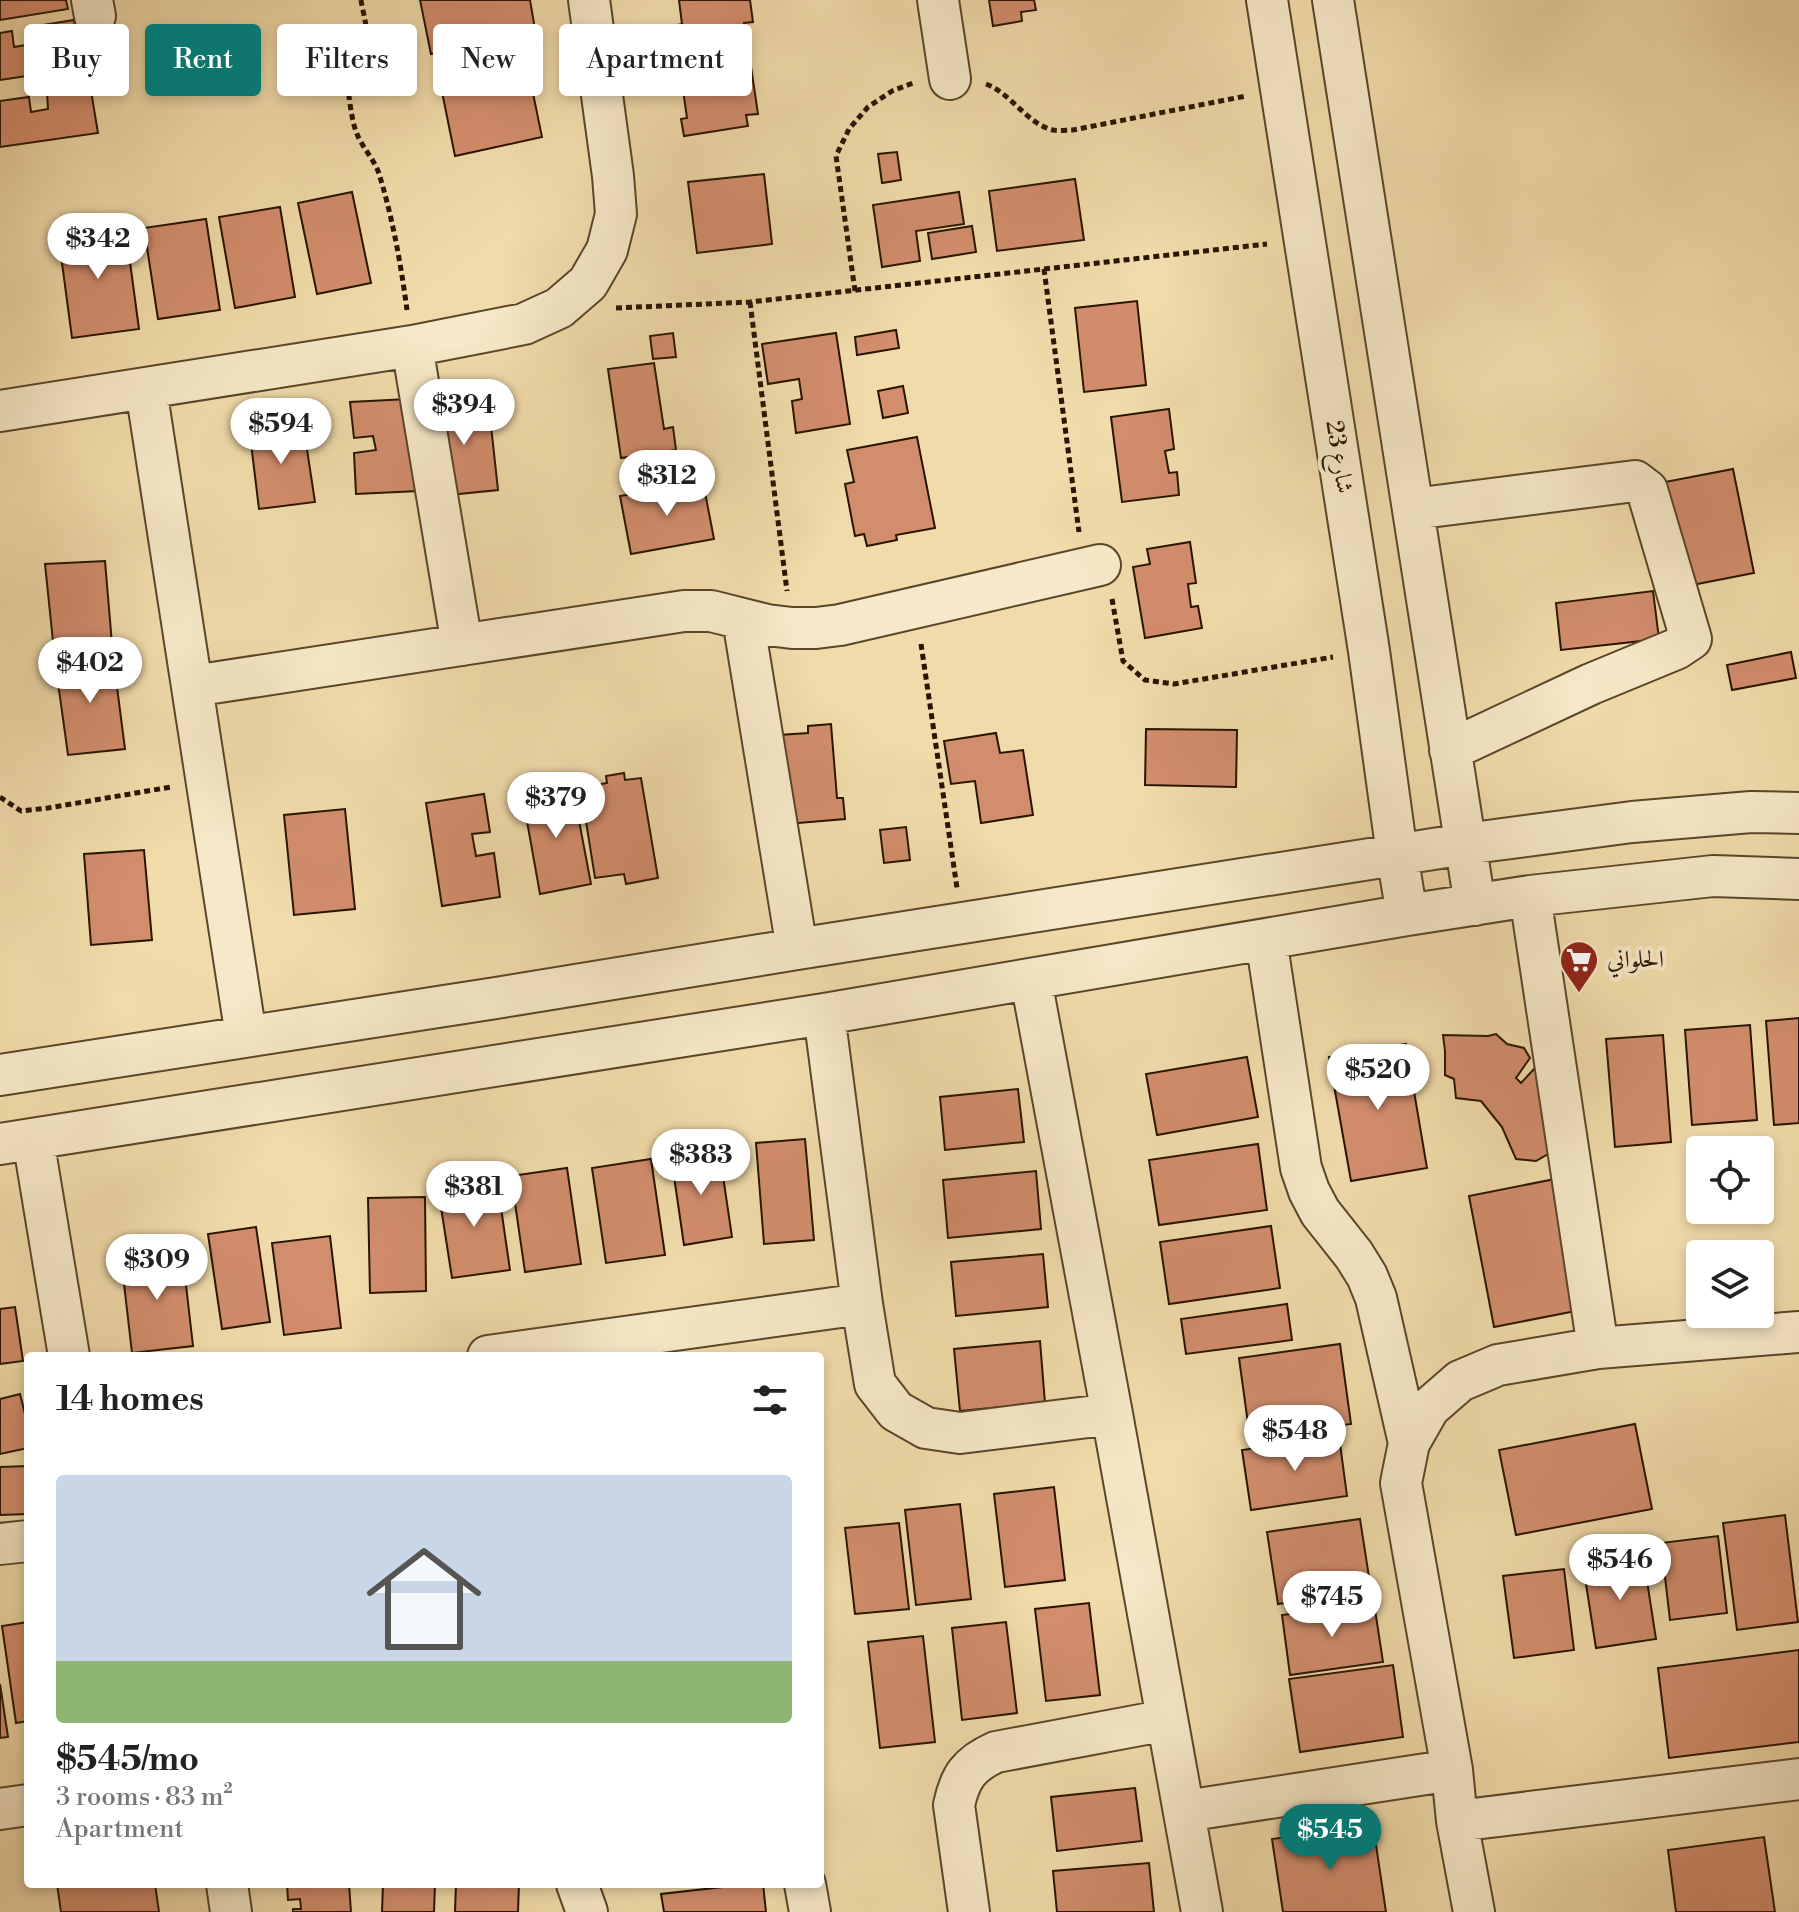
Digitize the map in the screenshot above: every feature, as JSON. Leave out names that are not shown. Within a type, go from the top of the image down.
[{"type":"street","points":[[0,411],[412,346],[524,324],[559,308],[588,283],[607,250],[616,214],[589,0]]},
{"type":"street","points":[[938,0],[950,79]]},
{"type":"street","name":"شارع 23","points":[[1267,0],[1407,915]]},
{"type":"street","points":[[1333,0],[1475,905]]},
{"type":"street","points":[[412,346],[462,645]]},
{"type":"street","points":[[146,389],[246,1036]]},
{"type":"street","points":[[1413,509],[1635,481],[1647,490],[1691,639],[1676,649],[1591,684],[1450,750]]},
{"type":"street","points":[[193,686],[684,611],[711,611],[792,628],[840,625],[1100,565]]},
{"type":"street","points":[[743,619],[797,949]]},
{"type":"street","points":[[0,1075],[1465,844],[1632,822],[1751,812],[1799,813]]},
{"type":"street","points":[[68,1352],[16,1142],[824,1014],[1530,896],[1713,876],[1799,879]]},
{"type":"street","points":[[1530,896],[1598,1348]]},
{"type":"street","points":[[1266,939],[1301,1168],[1320,1212],[1367,1276],[1376,1298],[1409,1443]]},
{"type":"street","points":[[1031,980],[1202,1912]]},
{"type":"street","points":[[824,1014],[875,1384],[896,1411],[926,1428],[960,1433],[1112,1414]]},
{"type":"street","points":[[545,1352],[715,1340],[862,1304]]},
{"type":"street","points":[[1474,1912],[1401,1483],[1409,1443],[1429,1408],[1460,1381],[1498,1365],[1598,1348],[1799,1332]]},
{"type":"street","points":[[0,1544],[24,1541]]},
{"type":"street","points":[[969,1912],[954,1805],[957,1788],[966,1772],[996,1752],[1167,1720]]},
{"type":"street","points":[[1185,1811],[1452,1770]]},
{"type":"street","points":[[1457,1821],[1799,1779]]},
{"type":"street","points":[[0,1809],[24,1806]]},
{"type":"street","points":[[228,1888],[231,1912]]},
{"type":"street","points":[[578,1888],[587,1912]]},
{"type":"street","points":[[806,1888],[810,1912]]},
{"type":"path","points":[[361,0],[366,39],[346,71],[347,81],[356,132],[379,174],[400,259],[412,346]]},
{"type":"path","points":[[855,291],[836,156],[849,129],[868,107],[892,91],[920,80],[950,79],[989,85],[1009,97],[1033,120],[1053,130],[1073,130],[1281,89]]},
{"type":"path","points":[[559,308],[750,302],[1305,240]]},
{"type":"path","points":[[1044,269],[1082,548],[1100,565],[1110,586],[1123,661],[1145,680],[1174,684],[1369,651]]},
{"type":"path","points":[[750,302],[792,628]]},
{"type":"path","points":[[916,608],[962,922]]},
{"type":"path","points":[[0,797],[21,811],[207,781]]},
{"type":"building","points":[[0,0],[66,0],[68,9],[0,20]]},
{"type":"building","points":[[420,0],[530,0],[534,24],[433,24],[431,54]]},
{"type":"building","points":[[679,0],[750,0],[753,22],[682,24]]},
{"type":"building","points":[[989,0],[1034,0],[1036,10],[1021,12],[1022,21],[993,26]]},
{"type":"building","points":[[74,20],[75,24],[49,24]]},
{"type":"building","points":[[12,31],[14,47],[24,45],[24,76],[0,80],[0,33]]},
{"type":"building","points":[[752,74],[758,114],[746,115],[748,126],[684,136],[681,119],[687,118],[684,96],[752,96]]},
{"type":"building","points":[[47,96],[92,96],[98,133],[0,147],[0,101],[29,97],[31,112],[48,109]]},
{"type":"building","points":[[443,96],[534,96],[542,137],[455,156]]},
{"type":"building","points":[[897,152],[901,180],[882,183],[878,154]]},
{"type":"building","points":[[764,174],[772,244],[697,253],[688,182]]},
{"type":"building","points":[[1075,179],[1084,240],[997,251],[989,191]]},
{"type":"building","points":[[352,192],[371,283],[317,294],[298,203]]},
{"type":"building","points":[[959,192],[964,224],[916,231],[920,261],[882,267],[873,205]]},
{"type":"building","points":[[280,207],[295,297],[235,308],[219,217]]},
{"type":"building","points":[[206,219],[220,310],[158,319],[144,228]]},
{"type":"building","points":[[125,225],[139,329],[72,338],[58,233]]},
{"type":"building","points":[[972,226],[976,252],[932,259],[928,233]]},
{"type":"building","points":[[1137,301],[1146,385],[1084,392],[1075,308]]},
{"type":"building","points":[[896,330],[899,348],[857,355],[855,337]]},
{"type":"building","points":[[673,333],[676,357],[653,359],[650,336]]},
{"type":"building","points":[[836,333],[850,424],[796,433],[792,401],[802,399],[799,379],[768,384],[762,344]]},
{"type":"building","points":[[654,363],[664,429],[673,427],[676,450],[621,458],[608,369]]},
{"type":"building","points":[[903,386],[908,413],[883,418],[878,391]]},
{"type":"building","points":[[488,398],[498,490],[440,496],[430,405]]},
{"type":"building","points":[[408,399],[418,491],[356,494],[354,453],[376,450],[373,436],[354,438],[350,402]]},
{"type":"building","points":[[1169,409],[1174,449],[1165,451],[1169,473],[1177,472],[1179,495],[1122,502],[1111,417]]},
{"type":"building","points":[[303,423],[315,502],[259,509],[249,427]]},
{"type":"building","points":[[917,437],[935,528],[896,535],[897,540],[867,546],[864,534],[855,536],[845,484],[854,482],[847,450]]},
{"type":"building","points":[[1733,469],[1754,573],[1687,586],[1665,482]]},
{"type":"building","points":[[703,482],[714,539],[631,554],[620,496]]},
{"type":"building","points":[[1190,542],[1196,583],[1188,584],[1191,607],[1198,606],[1202,628],[1145,638],[1133,567],[1150,564],[1147,549]]},
{"type":"building","points":[[105,561],[113,656],[55,661],[45,564]]},
{"type":"building","points":[[1653,591],[1659,639],[1561,650],[1556,603]]},
{"type":"building","points":[[1791,652],[1796,678],[1732,690],[1727,665]]},
{"type":"building","points":[[113,656],[125,749],[68,755],[55,661]]},
{"type":"building","points":[[831,724],[837,798],[843,798],[845,819],[787,824],[779,735],[808,733],[808,726]]},
{"type":"building","points":[[1146,729],[1237,730],[1236,787],[1145,785]]},
{"type":"building","points":[[996,733],[1000,753],[1023,750],[1033,815],[981,823],[975,781],[951,784],[944,741]]},
{"type":"building","points":[[624,773],[625,780],[641,778],[658,878],[626,884],[624,874],[595,878],[584,809],[593,807],[590,786],[607,783],[606,776]]},
{"type":"building","points":[[553,785],[554,793],[573,789],[591,884],[540,894],[523,799],[529,797],[527,790]]},
{"type":"building","points":[[484,794],[490,832],[472,834],[476,856],[494,853],[500,897],[442,906],[426,803]]},
{"type":"building","points":[[345,809],[355,909],[294,915],[284,815]]},
{"type":"building","points":[[906,827],[910,860],[884,863],[880,830]]},
{"type":"building","points":[[144,850],[152,940],[91,945],[84,854]]},
{"type":"building","points":[[1799,1018],[1799,1123],[1774,1125],[1766,1021]]},
{"type":"building","points":[[1750,1025],[1757,1120],[1692,1125],[1685,1030]]},
{"type":"building","points":[[1496,1034],[1507,1044],[1524,1048],[1530,1058],[1516,1078],[1521,1083],[1546,1056],[1555,1150],[1536,1161],[1516,1159],[1502,1127],[1481,1101],[1456,1098],[1454,1079],[1445,1075],[1443,1035]]},
{"type":"building","points":[[1663,1035],[1671,1142],[1615,1147],[1606,1039]]},
{"type":"building","points":[[1406,1044],[1427,1168],[1351,1181],[1329,1057]]},
{"type":"building","points":[[1247,1057],[1258,1117],[1157,1135],[1146,1074]]},
{"type":"building","points":[[1018,1089],[1024,1142],[945,1150],[940,1097]]},
{"type":"building","points":[[805,1139],[814,1240],[764,1244],[756,1143]]},
{"type":"building","points":[[1258,1144],[1267,1210],[1159,1225],[1149,1160]]},
{"type":"building","points":[[719,1149],[732,1237],[684,1245],[671,1156]]},
{"type":"building","points":[[651,1159],[665,1255],[606,1263],[592,1168]]},
{"type":"building","points":[[567,1168],[581,1264],[525,1272],[511,1176]]},
{"type":"building","points":[[1036,1171],[1041,1229],[948,1238],[943,1180]]},
{"type":"building","points":[[1560,1178],[1586,1309],[1494,1327],[1469,1196]]},
{"type":"building","points":[[497,1180],[510,1270],[452,1278],[438,1188]]},
{"type":"building","points":[[425,1197],[426,1291],[370,1293],[368,1198]]},
{"type":"building","points":[[1271,1226],[1280,1288],[1169,1304],[1160,1242]]},
{"type":"building","points":[[256,1227],[270,1322],[222,1329],[208,1234]]},
{"type":"building","points":[[330,1236],[341,1328],[284,1335],[272,1243]]},
{"type":"building","points":[[182,1250],[193,1346],[132,1352],[121,1258]]},
{"type":"building","points":[[1043,1254],[1048,1307],[956,1316],[951,1262]]},
{"type":"building","points":[[1287,1304],[1292,1340],[1186,1354],[1181,1319]]},
{"type":"building","points":[[15,1307],[23,1361],[0,1364],[0,1309]]},
{"type":"building","points":[[1040,1341],[1045,1403],[960,1411],[954,1349]]},
{"type":"building","points":[[1340,1344],[1351,1424],[1250,1438],[1239,1358]]},
{"type":"building","points":[[20,1394],[24,1410],[24,1449],[0,1454],[0,1399]]},
{"type":"building","points":[[1635,1424],[1652,1509],[1516,1535],[1499,1450]]},
{"type":"building","points":[[1339,1436],[1347,1496],[1251,1510],[1242,1450]]},
{"type":"building","points":[[24,1466],[24,1514],[0,1515],[0,1467]]},
{"type":"building","points":[[1054,1487],[1065,1580],[1005,1587],[994,1494]]},
{"type":"building","points":[[960,1504],[971,1599],[916,1605],[905,1510]]},
{"type":"building","points":[[1785,1515],[1798,1622],[1737,1630],[1723,1523]]},
{"type":"building","points":[[1360,1519],[1371,1590],[1278,1604],[1267,1532]]},
{"type":"building","points":[[899,1523],[909,1609],[855,1614],[845,1528]]},
{"type":"building","points":[[1718,1536],[1727,1613],[1670,1620],[1661,1543]]},
{"type":"building","points":[[1643,1555],[1656,1639],[1596,1648],[1583,1565]]},
{"type":"building","points":[[1564,1569],[1574,1650],[1514,1658],[1503,1576]]},
{"type":"building","points":[[1089,1603],[1100,1695],[1046,1701],[1035,1609]]},
{"type":"building","points":[[1374,1603],[1383,1662],[1290,1675],[1282,1615]]},
{"type":"building","points":[[1006,1622],[1017,1713],[962,1720],[952,1628]]},
{"type":"building","points":[[24,1623],[24,1722],[16,1723],[2,1626]]},
{"type":"building","points":[[923,1636],[935,1742],[880,1748],[868,1642]]},
{"type":"building","points":[[1799,1650],[1799,1742],[1669,1758],[1658,1668]]},
{"type":"building","points":[[1393,1665],[1403,1737],[1300,1752],[1289,1679]]},
{"type":"building","points":[[0,1684],[8,1737],[0,1738]]},
{"type":"building","points":[[1135,1788],[1142,1841],[1057,1851],[1051,1797]]},
{"type":"building","points":[[1373,1825],[1386,1912],[1283,1912],[1272,1839]]},
{"type":"building","points":[[1764,1837],[1775,1912],[1676,1912],[1668,1850]]},
{"type":"building","points":[[1149,1863],[1154,1912],[1057,1912],[1053,1871]]},
{"type":"building","points":[[58,1888],[156,1888],[159,1912],[61,1912]]},
{"type":"building","points":[[287,1888],[349,1888],[351,1912],[293,1912],[293,1909],[301,1909],[300,1899],[288,1900]]},
{"type":"building","points":[[383,1888],[435,1888],[434,1912],[382,1912]]},
{"type":"building","points":[[456,1888],[519,1888],[518,1912],[455,1912]]},
{"type":"building","points":[[714,1888],[763,1888],[766,1912],[664,1912],[661,1894]]},
{"type":"place","name":"الحلواني","points":[[1579,994]]}]
